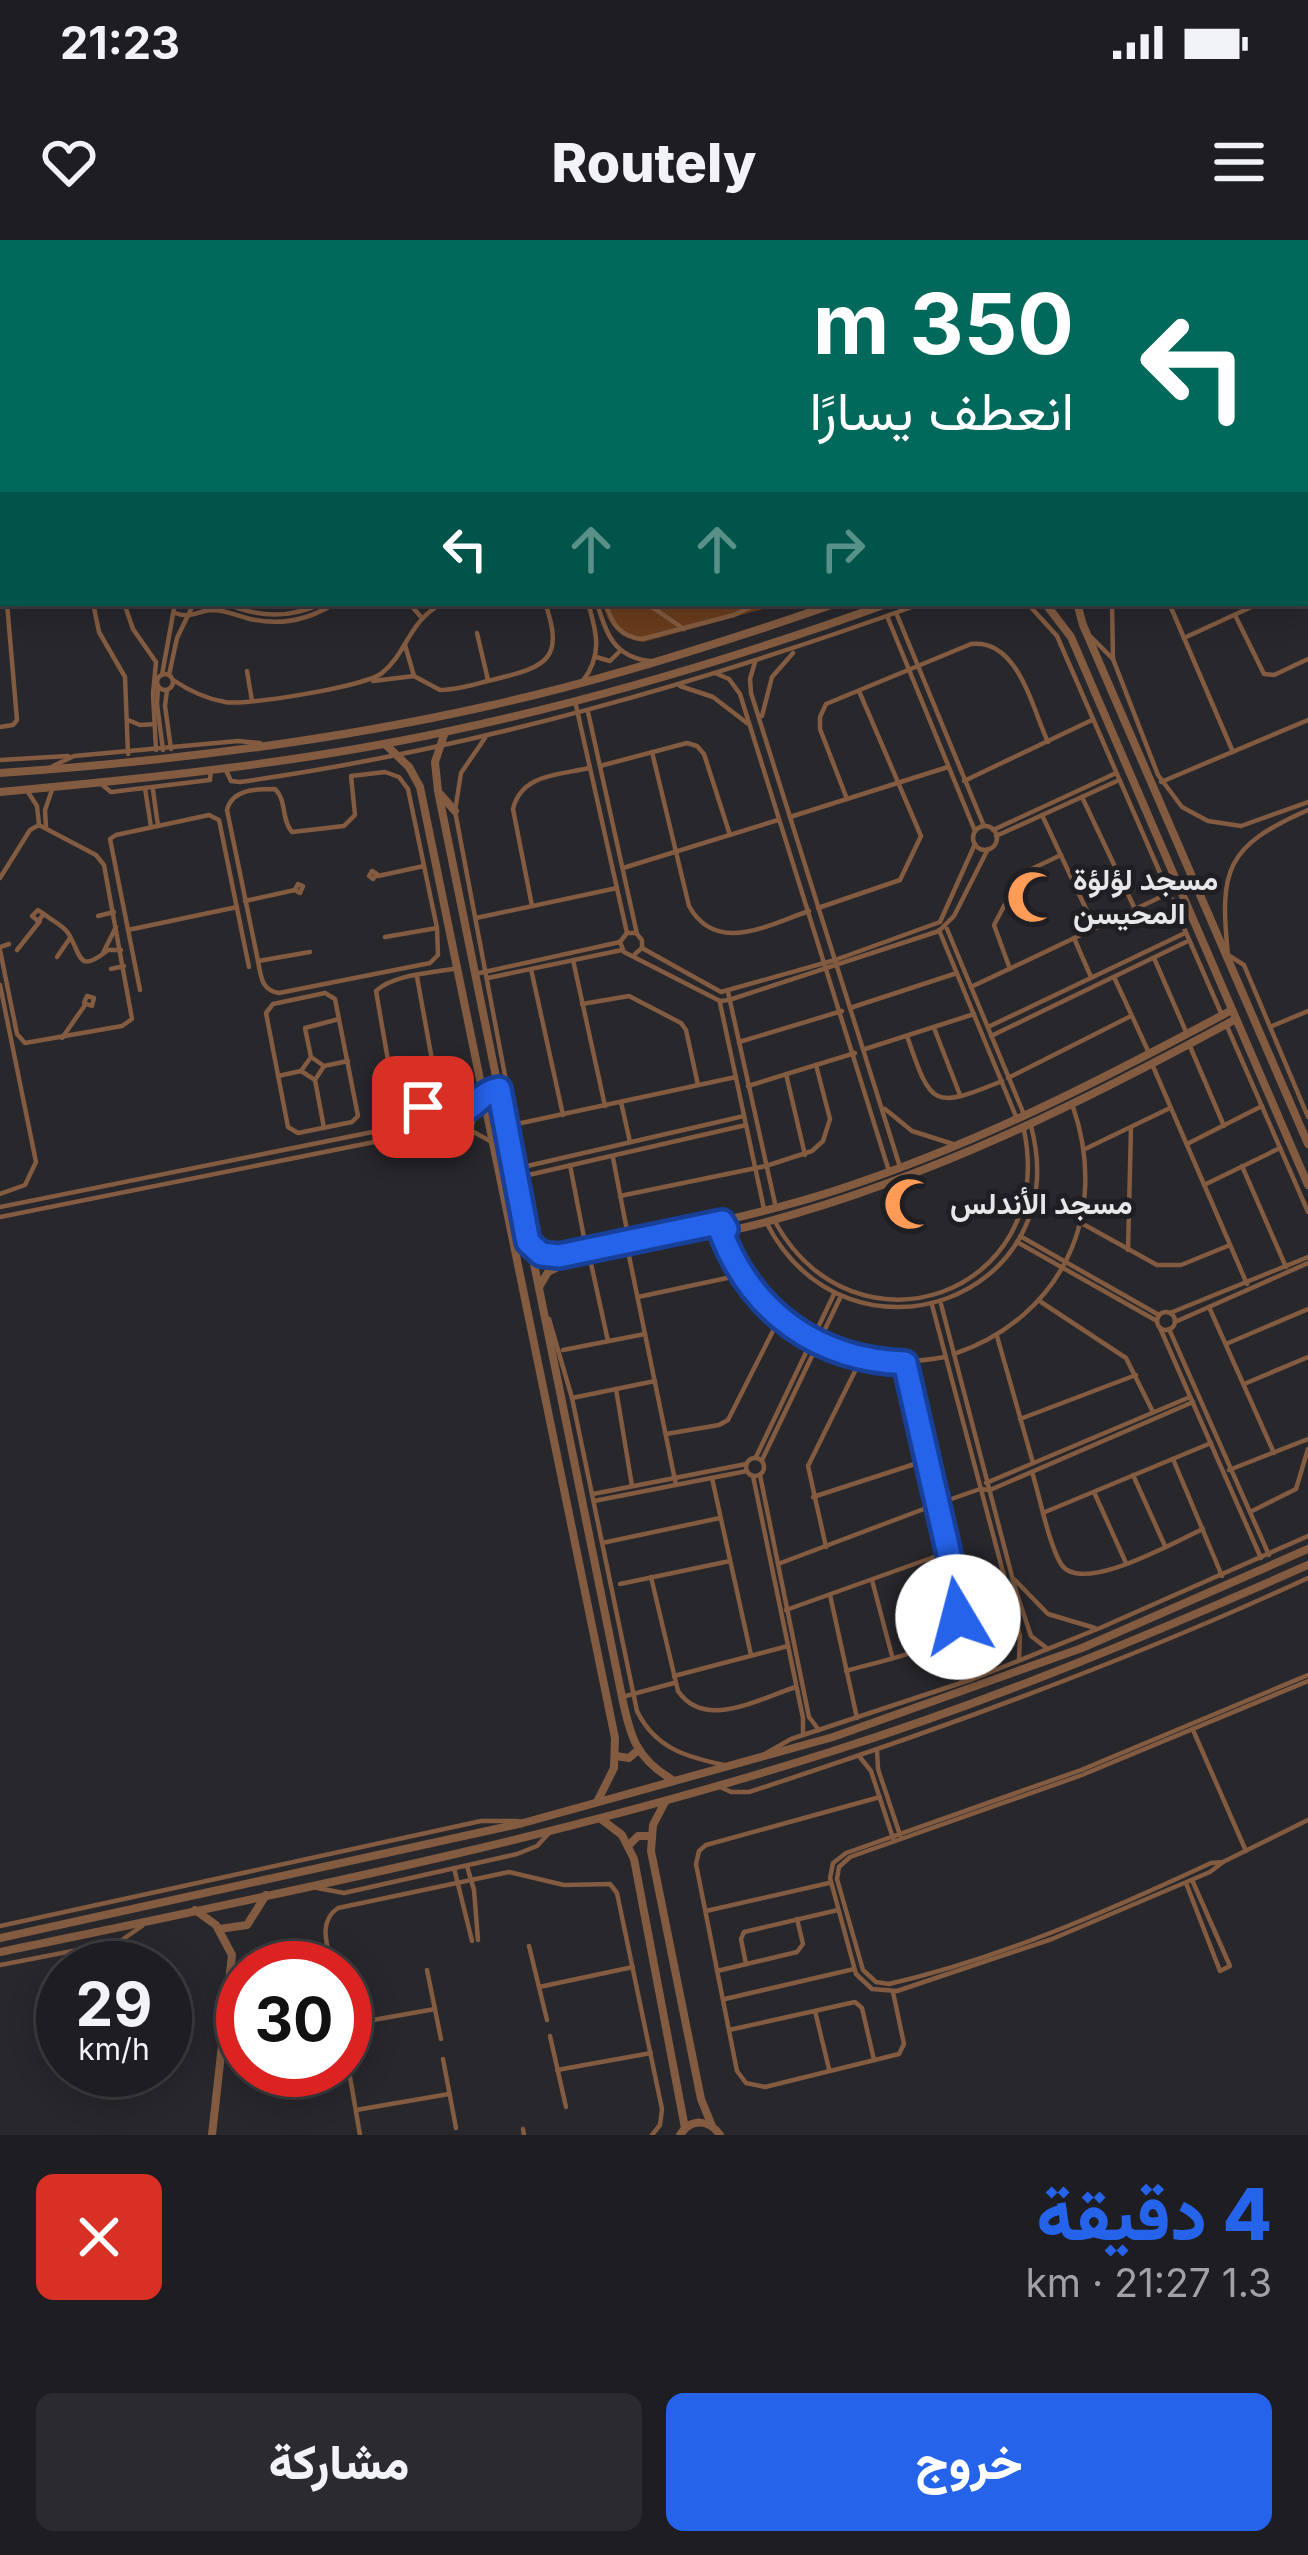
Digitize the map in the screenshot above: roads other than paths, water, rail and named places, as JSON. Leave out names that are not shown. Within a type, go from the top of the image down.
[{"type":"street","points":[[0,727],[17,720],[7,606]]},
{"type":"street","points":[[94,606],[99,632],[125,677],[128,754]]},
{"type":"street","points":[[125,606],[133,629],[156,662],[155,724],[160,748]]},
{"type":"street","points":[[171,745],[168,677],[162,660],[175,606]]},
{"type":"street","points":[[160,748],[158,686],[168,677],[177,638],[193,606]]},
{"type":"street","points":[[233,606],[283,616],[313,606]]},
{"type":"street","points":[[175,613],[190,616],[214,607],[255,620],[285,622],[329,606]]},
{"type":"street","points":[[412,606],[422,617]]},
{"type":"street","points":[[368,682],[388,667],[422,617],[438,606]]},
{"type":"street","points":[[168,677],[222,702],[396,676],[414,676],[440,691],[535,669],[549,657],[554,640],[546,606]]},
{"type":"street","points":[[581,683],[596,657],[597,633],[589,606]]},
{"type":"street","points":[[598,606],[605,632],[620,651],[656,662]]},
{"type":"street","points":[[607,606],[616,627],[635,639],[734,615],[752,606]]},
{"type":"street","points":[[650,606],[684,629]]},
{"type":"street","points":[[733,606],[734,615]]},
{"type":"street","points":[[0,773],[266,745],[431,718],[656,662],[828,606]]},
{"type":"street","points":[[225,768],[231,781],[240,782],[397,757],[486,736],[881,606]]},
{"type":"street","points":[[0,792],[148,783],[385,744],[581,705],[674,686],[755,662],[915,606]]},
{"type":"street","points":[[1031,606],[1057,636],[1308,1212]]},
{"type":"street","points":[[1050,606],[1071,637],[1308,1185]]},
{"type":"street","points":[[1078,606],[1085,632],[1211,918],[1258,1012],[1308,1144]]},
{"type":"street","points":[[1112,606],[1113,659],[1161,782],[1173,799],[1216,823],[1248,825],[1308,806]]},
{"type":"street","points":[[1170,606],[1233,752]]},
{"type":"street","points":[[1184,638],[1254,606]]},
{"type":"street","points":[[896,613],[984,826],[995,833]]},
{"type":"street","points":[[1235,615],[1262,672],[1274,675],[1308,659]]},
{"type":"street","points":[[718,991],[768,1217],[800,1270],[837,1296],[878,1308],[932,1305],[985,1278],[1018,1239],[1036,1189],[1037,1151],[974,1014],[941,926],[975,844],[975,832],[887,616]]},
{"type":"street","points":[[1085,632],[1113,659]]},
{"type":"street","points":[[478,633],[488,681]]},
{"type":"street","points":[[405,639],[414,676]]},
{"type":"street","points":[[847,799],[820,729],[820,717],[832,699],[971,644],[989,644],[1009,657],[1048,742]]},
{"type":"street","points":[[763,728],[767,687],[784,661],[800,648]]},
{"type":"street","points":[[596,657],[610,661],[620,651]]},
{"type":"street","points":[[755,662],[750,688],[836,964],[855,1053],[889,1171]]},
{"type":"street","points":[[388,667],[396,676]]},
{"type":"street","points":[[247,671],[252,701]]},
{"type":"street","points":[[715,673],[739,691],[827,967],[864,1049],[900,1167]]},
{"type":"street","points":[[158,686],[186,689]]},
{"type":"street","points":[[674,686],[720,701],[751,728]]},
{"type":"street","points":[[739,691],[750,688]]},
{"type":"street","points":[[818,908],[900,880],[921,832],[858,688]]},
{"type":"street","points":[[581,705],[601,766],[642,948],[718,991],[827,967]]},
{"type":"street","points":[[475,974],[573,960],[621,946],[627,933],[581,705]]},
{"type":"street","points":[[128,719],[140,725],[155,724]]},
{"type":"street","points":[[953,779],[1048,742],[1092,719]]},
{"type":"street","points":[[1161,782],[1308,720]]},
{"type":"street","points":[[445,732],[437,748],[438,791],[499,1089],[523,1167],[528,1206],[525,1227]]},
{"type":"street","points":[[486,736],[461,773],[455,811],[487,975],[541,1310],[627,1696],[658,1741],[681,1755],[724,1765]]},
{"type":"street","points":[[0,760],[128,754],[171,745],[238,741],[266,745],[272,752],[269,761]]},
{"type":"street","points":[[289,741],[286,750],[292,758]]},
{"type":"street","points":[[601,766],[687,743],[701,750],[730,835]]},
{"type":"street","points":[[385,744],[418,781],[562,1472],[616,1756],[597,1802]]},
{"type":"street","points":[[652,752],[688,905],[712,931],[746,933],[809,911]]},
{"type":"street","points":[[43,770],[74,756]]},
{"type":"street","points":[[790,817],[949,767]]},
{"type":"street","points":[[532,906],[513,809],[517,794],[535,780],[592,768]]},
{"type":"street","points":[[418,781],[425,773],[436,776]]},
{"type":"street","points":[[395,774],[409,789],[440,951],[430,963],[279,993],[264,986],[245,901],[227,810],[237,794],[270,788],[279,791],[286,825],[301,833],[352,822],[356,810],[352,775],[395,774]]},
{"type":"street","points":[[995,833],[1116,777]]},
{"type":"street","points":[[487,975],[621,946],[720,1001],[729,1000],[941,926],[995,833],[1116,777]]},
{"type":"street","points":[[148,783],[155,826]]},
{"type":"street","points":[[43,826],[53,788]]},
{"type":"street","points":[[26,790],[38,806],[43,826]]},
{"type":"street","points":[[438,791],[455,811]]},
{"type":"street","points":[[1082,796],[1135,909]]},
{"type":"street","points":[[1228,955],[1224,889],[1234,861],[1253,839],[1308,806]]},
{"type":"street","points":[[140,990],[110,839],[209,815],[217,818],[249,968]]},
{"type":"street","points":[[1042,815],[1095,928]]},
{"type":"street","points":[[623,868],[780,820]]},
{"type":"street","points":[[1248,825],[1253,839]]},
{"type":"street","points":[[0,878],[30,830],[43,826],[96,855],[104,865],[133,1016],[125,1025],[28,1044],[18,1037],[0,948],[10,944]]},
{"type":"street","points":[[975,832],[984,826]]},
{"type":"street","points":[[975,844],[988,849]]},
{"type":"street","points":[[16,852],[25,857]]},
{"type":"street","points":[[1010,969],[994,925],[1021,874],[1061,855]]},
{"type":"street","points":[[368,861],[373,875],[370,890]]},
{"type":"street","points":[[373,875],[437,864]]},
{"type":"street","points":[[93,868],[104,865]]},
{"type":"street","points":[[476,918],[618,888]]},
{"type":"street","points":[[245,901],[295,890]]},
{"type":"street","points":[[971,987],[1168,893]]},
{"type":"street","points":[[27,900],[65,929],[76,955],[84,961],[93,962],[103,953],[116,927]]},
{"type":"street","points":[[128,929],[237,908]]},
{"type":"street","points":[[98,916],[114,912]]},
{"type":"street","points":[[17,950],[41,915]]},
{"type":"street","points":[[1195,925],[1211,918]]},
{"type":"street","points":[[941,926],[988,1027],[1005,1079]]},
{"type":"street","points":[[386,937],[437,928]]},
{"type":"street","points":[[627,933],[638,934]]},
{"type":"street","points":[[988,1027],[1185,933]]},
{"type":"street","points":[[57,957],[70,938]]},
{"type":"street","points":[[1074,938],[1091,978]]},
{"type":"street","points":[[991,1036],[1189,941]]},
{"type":"street","points":[[635,954],[642,948]]},
{"type":"street","points":[[103,953],[121,950]]},
{"type":"street","points":[[257,961],[310,952]]},
{"type":"street","points":[[1154,958],[1224,1126]]},
{"type":"street","points":[[573,960],[604,1106]]},
{"type":"street","points":[[111,969],[124,966]]},
{"type":"street","points":[[417,976],[432,1060],[429,1071],[414,1084],[400,1084],[390,1072],[375,994],[380,985],[417,976],[458,968]]},
{"type":"street","points":[[531,969],[562,1115]]},
{"type":"street","points":[[739,1042],[957,973]]},
{"type":"street","points":[[1114,977],[1247,1284]]},
{"type":"street","points":[[0,988],[36,1162],[22,1187],[0,1193]]},
{"type":"street","points":[[60,1039],[85,1005],[87,996],[79,991]]},
{"type":"street","points":[[728,992],[776,1208]]},
{"type":"street","points":[[328,993],[335,999],[348,1060],[358,1116],[352,1122],[298,1133],[288,1127],[266,1017],[269,1006],[328,993]]},
{"type":"street","points":[[583,1004],[625,995],[681,1023],[698,1085]]},
{"type":"street","points":[[1270,1027],[1308,1011]]},
{"type":"street","points":[[1258,1012],[1270,1027],[1308,1117]]},
{"type":"street","points":[[864,1049],[974,1014]]},
{"type":"street","points":[[538,1294],[545,1275],[558,1261],[768,1217],[1025,1124],[1077,1101],[1234,1014]]},
{"type":"street","points":[[907,1036],[928,1090],[944,1099],[962,1097],[1005,1079],[1132,1016]]},
{"type":"street","points":[[301,1071],[310,1057],[306,1027],[339,1019]]},
{"type":"street","points":[[73,1020],[83,1034]]},
{"type":"street","points":[[103,1030],[107,1020]]},
{"type":"street","points":[[56,1027],[60,1039]]},
{"type":"street","points":[[934,1028],[962,1097]]},
{"type":"street","points":[[748,1086],[855,1053]]},
{"type":"street","points":[[310,1057],[324,1066]]},
{"type":"street","points":[[327,1141],[315,1080],[324,1066],[348,1060]]},
{"type":"street","points":[[620,1196],[805,1155],[818,1146],[829,1127],[816,1065]]},
{"type":"street","points":[[278,1076],[301,1071],[315,1080]]},
{"type":"street","points":[[786,1074],[805,1155]]},
{"type":"street","points":[[511,1126],[736,1077]]},
{"type":"street","points":[[414,1084],[432,1120]]},
{"type":"street","points":[[414,1084],[414,1124]]},
{"type":"street","points":[[0,1207],[432,1120],[467,1109],[484,1092],[499,1089]]},
{"type":"street","points":[[953,1354],[997,1336],[1039,1300],[1064,1265],[1081,1223],[1087,1174],[1077,1101]]},
{"type":"street","points":[[621,1102],[630,1142]]},
{"type":"street","points":[[881,1105],[912,1131],[959,1144]]},
{"type":"street","points":[[1186,1144],[1262,1106]]},
{"type":"street","points":[[1085,1149],[1170,1108]]},
{"type":"street","points":[[467,1109],[474,1119],[470,1130]]},
{"type":"street","points":[[523,1167],[744,1116]]},
{"type":"street","points":[[768,1217],[776,1208],[1025,1124]]},
{"type":"street","points":[[768,1217],[798,1256],[837,1286],[885,1300],[926,1298],[950,1290],[985,1268],[1016,1228],[1029,1180],[1025,1124]]},
{"type":"street","points":[[524,1176],[746,1125]]},
{"type":"street","points":[[1128,1250],[1131,1127]]},
{"type":"street","points":[[0,1217],[444,1128],[470,1130],[493,1142]]},
{"type":"street","points":[[611,1147],[675,1481]]},
{"type":"street","points":[[1204,1185],[1280,1148]]},
{"type":"street","points":[[886,1158],[896,1154]]},
{"type":"street","points":[[570,1165],[608,1341]]},
{"type":"street","points":[[1242,1166],[1286,1267]]},
{"type":"street","points":[[1081,1223],[1169,1267],[1231,1245]]},
{"type":"street","points":[[723,1228],[741,1275],[779,1319],[815,1342],[861,1359],[905,1363],[945,1357]]},
{"type":"street","points":[[1018,1239],[1169,1330],[1265,1557]]},
{"type":"street","points":[[528,1242],[558,1261]]},
{"type":"street","points":[[1158,1322],[1170,1313],[1308,1260]]},
{"type":"street","points":[[1169,1330],[1174,1322],[1308,1260]]},
{"type":"street","points":[[638,1298],[741,1275]]},
{"type":"street","points":[[819,1730],[809,1717],[751,1471],[837,1296]]},
{"type":"street","points":[[1039,1300],[1126,1358],[1153,1412]]},
{"type":"street","points":[[941,1302],[1012,1576],[1031,1636],[1048,1649]]},
{"type":"street","points":[[932,1305],[1021,1641],[1018,1661]]},
{"type":"street","points":[[1210,1307],[1274,1453]]},
{"type":"street","points":[[1226,1345],[1308,1309]]},
{"type":"street","points":[[541,1310],[552,1324],[572,1397],[637,1750],[650,1766],[673,1779]]},
{"type":"street","points":[[1170,1313],[1174,1322]]},
{"type":"street","points":[[666,1434],[728,1420],[779,1319]]},
{"type":"street","points":[[1158,1322],[1211,1443],[1250,1512],[1265,1557]]},
{"type":"street","points":[[560,1350],[645,1334]]},
{"type":"street","points":[[997,1336],[1061,1564],[1088,1576],[1202,1529]]},
{"type":"street","points":[[1244,1384],[1308,1357]]},
{"type":"street","points":[[826,1547],[808,1475],[810,1456],[861,1359]]},
{"type":"street","points":[[846,1671],[939,1642],[953,1629],[960,1605],[905,1363]]},
{"type":"street","points":[[1020,1419],[1136,1375]]},
{"type":"street","points":[[572,1397],[655,1381]]},
{"type":"street","points":[[616,1389],[632,1486]]},
{"type":"street","points":[[1142,1420],[1192,1399]]},
{"type":"street","points":[[778,1564],[989,1486],[1192,1399]]},
{"type":"street","points":[[1227,1471],[1308,1439]]},
{"type":"street","points":[[1045,1512],[1211,1443]]},
{"type":"street","points":[[1250,1512],[1296,1489],[1308,1449]]},
{"type":"street","points":[[593,1497],[764,1468],[759,1459]]},
{"type":"street","points":[[813,1497],[927,1460]]},
{"type":"street","points":[[1173,1460],[1222,1576]]},
{"type":"street","points":[[562,1472],[575,1470]]},
{"type":"street","points":[[593,1497],[632,1486],[751,1471]]},
{"type":"street","points":[[751,1471],[778,1564],[802,1735]]},
{"type":"street","points":[[1133,1475],[1165,1546]]},
{"type":"street","points":[[712,1478],[751,1655]]},
{"type":"street","points":[[1094,1492],[1126,1562]]},
{"type":"street","points":[[602,1543],[720,1518]]},
{"type":"street","points":[[762,1756],[802,1735],[973,1678],[1138,1613],[1308,1536]]},
{"type":"street","points":[[0,1938],[523,1823],[873,1725],[1143,1624],[1308,1550]]},
{"type":"street","points":[[784,1611],[948,1552]]},
{"type":"street","points":[[620,1584],[730,1561]]},
{"type":"street","points":[[0,1952],[551,1831],[718,1786],[940,1715],[1308,1565]]},
{"type":"street","points":[[1012,1576],[1048,1614],[1100,1628]]},
{"type":"street","points":[[651,1577],[675,1679],[685,1702],[708,1712],[796,1687]]},
{"type":"street","points":[[718,1786],[735,1793],[749,1792],[860,1756],[1122,1660],[1308,1578]]},
{"type":"street","points":[[872,1580],[892,1656]]},
{"type":"street","points":[[830,1594],[857,1718]]},
{"type":"street","points":[[1209,1595],[1214,1606]]},
{"type":"street","points":[[1196,1601],[1200,1612]]},
{"type":"street","points":[[973,1678],[999,1646],[1011,1607]]},
{"type":"street","points":[[1138,1613],[1143,1624]]},
{"type":"street","points":[[627,1696],[788,1646]]},
{"type":"street","points":[[1145,1747],[1308,1678]]},
{"type":"street","points":[[1261,1699],[1082,1772],[839,1857],[830,1870],[830,1882],[854,1969],[867,1986],[893,1992],[1189,1882],[1308,1820]]},
{"type":"street","points":[[1193,1730],[1246,1851]]},
{"type":"street","points":[[616,1756],[626,1759],[637,1750]]},
{"type":"street","points":[[873,1767],[877,1750]]},
{"type":"street","points":[[860,1756],[873,1767],[894,1839]]},
{"type":"street","points":[[880,1785],[894,1839]]},
{"type":"street","points":[[641,1789],[645,1807]]},
{"type":"street","points":[[623,1794],[628,1811]]},
{"type":"street","points":[[880,1797],[702,1847],[696,1859],[737,2071],[750,2085],[765,2087],[895,2056],[904,2048],[893,1992]]},
{"type":"street","points":[[665,1801],[651,1836],[701,2099],[720,2135]]},
{"type":"street","points":[[599,1819],[618,1831],[628,1845],[668,2023],[681,2133],[698,2122],[712,2126]]},
{"type":"street","points":[[0,1926],[481,1821],[523,1823]]},
{"type":"street","points":[[313,1884],[339,1894],[467,1866],[527,1852],[551,1831]]},
{"type":"street","points":[[628,1845],[638,1837],[651,1836]]},
{"type":"street","points":[[894,1839],[847,1859],[839,1868],[837,1882],[866,1974],[885,1984],[922,1979]]},
{"type":"street","points":[[1151,1895],[1211,1863],[1223,1862]]},
{"type":"street","points":[[454,1868],[475,1940],[474,1894],[467,1866]]},
{"type":"street","points":[[328,1941],[325,1925],[335,1910],[514,1872],[564,1885],[610,1884],[617,1893],[663,2114],[652,2135]]},
{"type":"street","points":[[706,1911],[830,1882]]},
{"type":"street","points":[[1189,1882],[1230,1966],[1226,1970],[1220,1971],[1189,1882]]},
{"type":"street","points":[[459,1897],[474,1894]]},
{"type":"street","points":[[219,1929],[247,1925],[266,1895]]},
{"type":"street","points":[[195,1910],[219,1929],[232,1961],[212,2135]]},
{"type":"street","points":[[746,1964],[744,1932],[838,1910]]},
{"type":"street","points":[[717,1970],[799,1951],[803,1944],[797,1919]]},
{"type":"street","points":[[0,1965],[119,1942],[146,1921]]},
{"type":"street","points":[[529,1946],[547,2020]]},
{"type":"street","points":[[539,1987],[633,1967]]},
{"type":"street","points":[[723,2000],[854,1969]]},
{"type":"street","points":[[427,1970],[441,2039]]},
{"type":"street","points":[[729,2030],[853,2002],[860,2004],[874,2061]]},
{"type":"street","points":[[372,2020],[435,2008]]},
{"type":"street","points":[[815,2011],[829,2072]]},
{"type":"street","points":[[550,2036],[566,2107]]},
{"type":"street","points":[[557,2070],[650,2053]]},
{"type":"street","points":[[443,2060],[456,2128]]},
{"type":"street","points":[[356,2110],[449,2094]]},
{"type":"street","points":[[354,2097],[360,2135]]},
{"type":"place","name":"مسجد لؤلؤة المحيسن","points":[[1033,897]]},
{"type":"place","name":"مسجد الأندلس","points":[[910,1204]]}]
